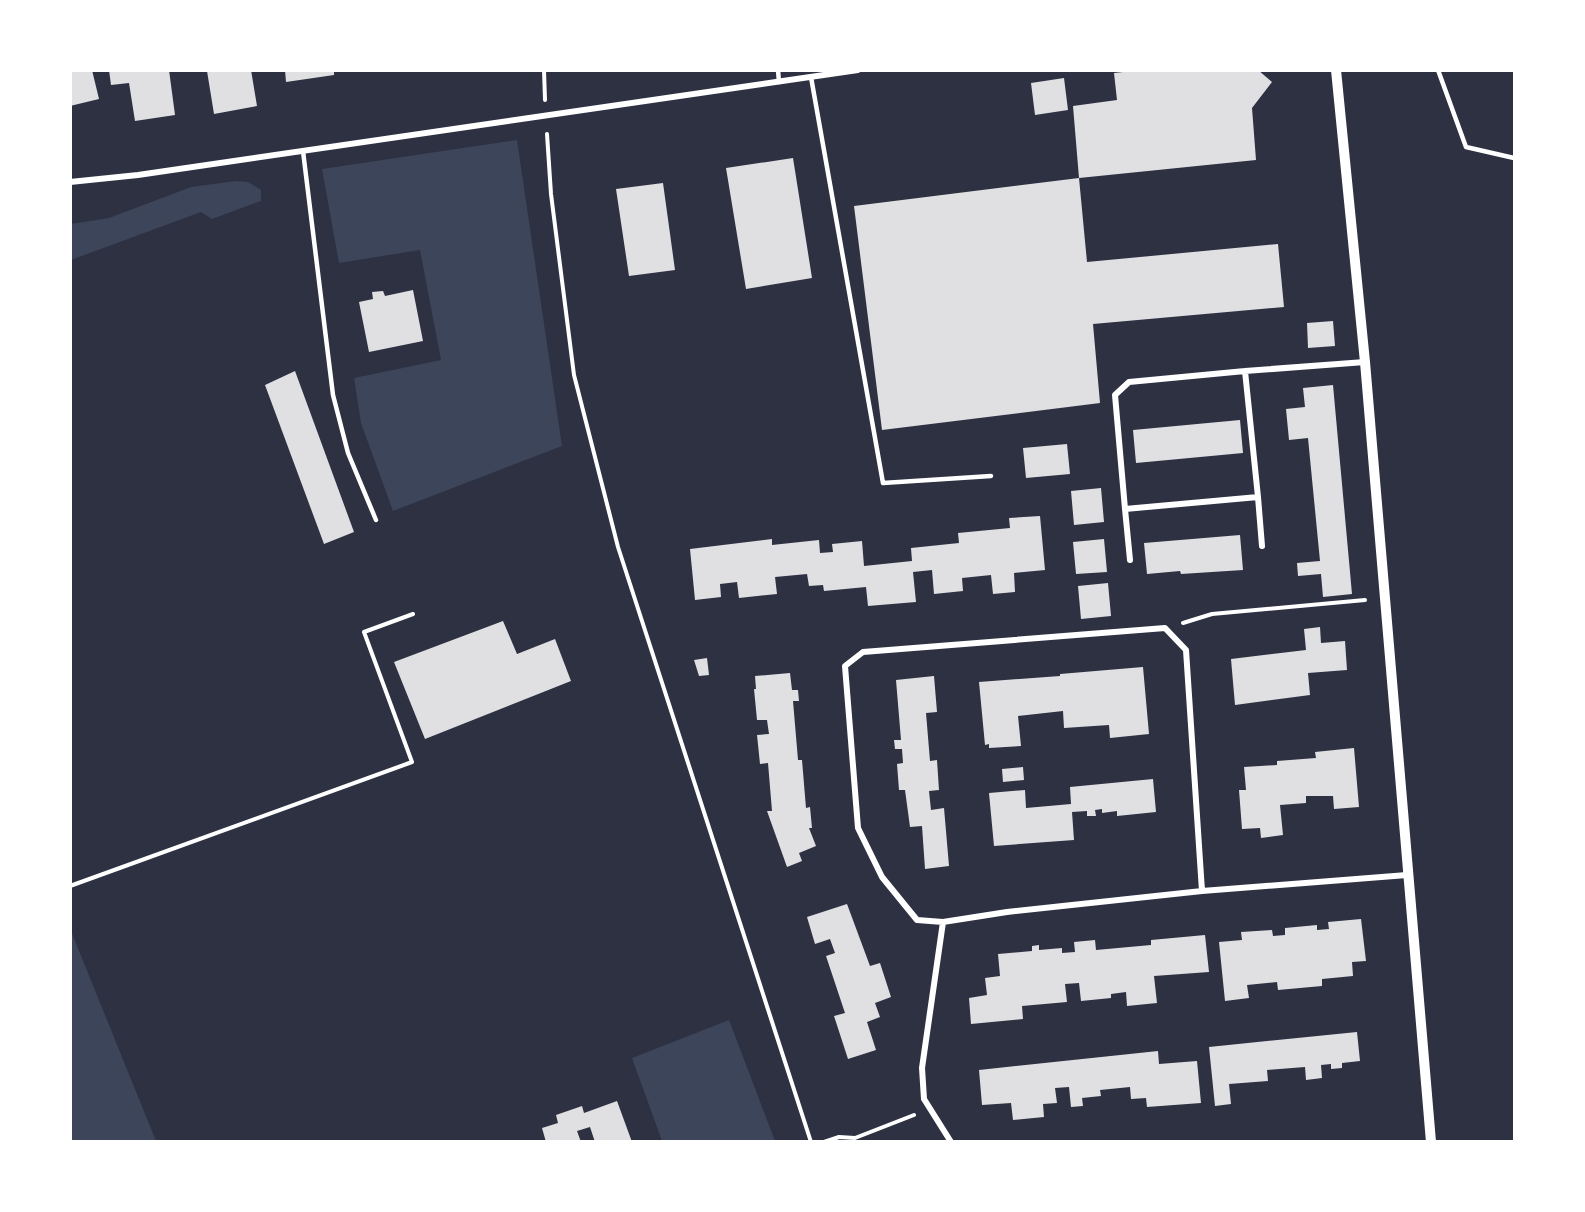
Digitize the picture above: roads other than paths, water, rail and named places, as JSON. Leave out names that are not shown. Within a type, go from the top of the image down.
[{"type":"street","points":[[70,182],[138,175],[858,70]]},
{"type":"street","points":[[1336,70],[1365,362],[1428,1141]]},
{"type":"street","points":[[1130,560],[1115,395],[1128,382],[1365,362]]},
{"type":"street","points":[[1245,371],[1262,546]]},
{"type":"street","points":[[1125,510],[1258,497]]},
{"type":"street","points":[[1202,891],[1186,650],[1165,628],[863,652],[845,666],[858,828],[882,877],[917,920],[943,922],[1007,912],[1202,891],[1407,875]]},
{"type":"street","points":[[943,922],[922,1068],[924,1098],[951,1142]]},
{"type":"lane","points":[[777,70],[779,82]]},
{"type":"lane","points":[[1438,70],[1466,147],[1515,158]]},
{"type":"lane","points":[[811,77],[883,483],[991,476]]},
{"type":"lane","points":[[303,151],[333,396],[348,453],[376,520]]}]
